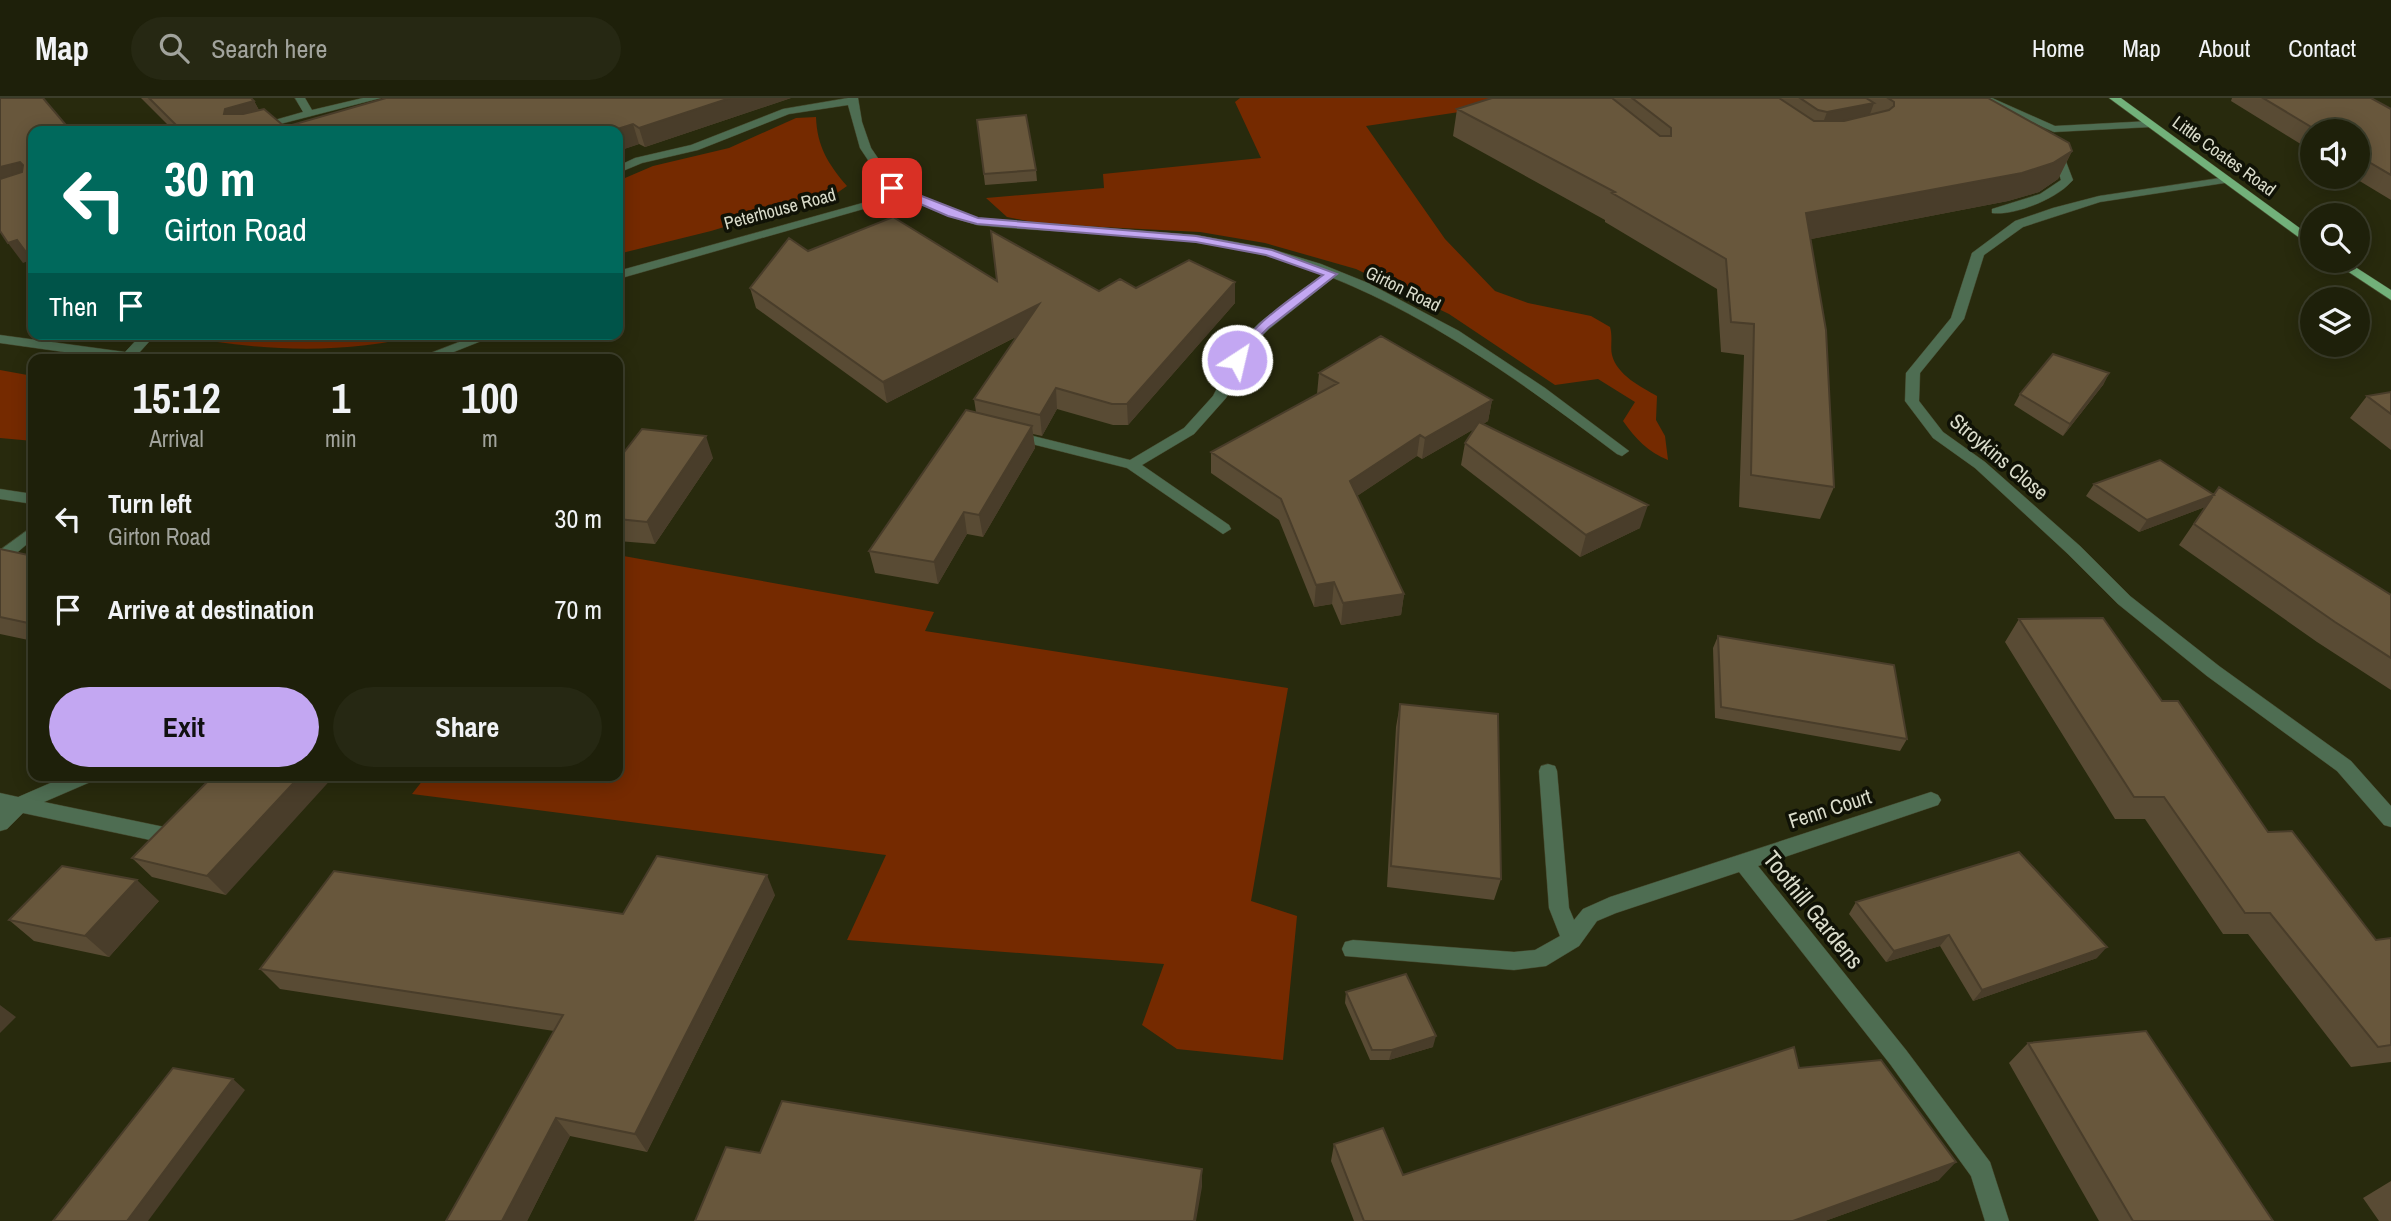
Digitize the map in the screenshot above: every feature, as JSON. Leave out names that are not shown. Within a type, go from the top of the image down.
[{"type":"main road","name":"Little Coates Road","points":[[2114,98],[2300,234]]},
{"type":"main road","points":[[2356,273],[2391,296]]},
{"type":"street","points":[[300,98],[309,114]]},
{"type":"street","points":[[261,126],[376,98]]},
{"type":"street","points":[[1983,98],[2054,129],[2151,124]]},
{"type":"street","points":[[623,168],[639,160],[694,148],[787,111],[853,99],[865,148],[875,164],[887,175],[892,188]]},
{"type":"street","points":[[1996,211],[2029,202],[2062,187],[2067,180],[2053,140],[2054,129]]},
{"type":"street","name":"Stroykins Close","points":[[2227,180],[2110,197],[2057,210],[2019,224],[1978,253],[1957,319],[1913,373],[1912,401],[1938,435],[1980,465],[2074,550],[2124,600],[2213,671],[2344,766],[2391,819]]},
{"type":"street","name":"Girton Road","points":[[892,188],[952,214],[977,221],[1196,239],[1268,252],[1331,274],[1394,300],[1471,344],[1546,394],[1622,451]]},
{"type":"street","name":"Peterhouse Road","points":[[623,274],[870,204],[892,188]]},
{"type":"street","points":[[1132,465],[1189,431],[1219,398],[1247,342],[1331,274]]},
{"type":"street","points":[[0,339],[107,354]]},
{"type":"street","points":[[131,354],[144,340]]},
{"type":"street","points":[[436,354],[476,340]]},
{"type":"street","points":[[1004,433],[1132,465],[1223,529]]},
{"type":"street","points":[[0,494],[28,498]]},
{"type":"street","points":[[0,558],[28,535]]},
{"type":"street","points":[[1353,949],[1514,961],[1538,958],[1572,940],[1559,908],[1548,771]]},
{"type":"street","points":[[0,822],[10,803],[71,781]]},
{"type":"street","name":"Fenn Court","points":[[1743,862],[1931,800]]},
{"type":"street","points":[[10,803],[169,836]]},
{"type":"street","name":"Toothill Gardens","points":[[1572,940],[1590,915],[1743,862],[1898,1057],[1980,1170],[1997,1221]]},
{"type":"shaded area","points":[[1240,98],[1553,98],[1366,126],[1445,239],[1495,291],[1528,303],[1591,316],[1610,327],[1612,355],[1619,369],[1630,380],[1657,396],[1656,420],[1665,436],[1668,460],[1642,444],[1623,421],[1635,402],[1598,379],[1555,385],[1449,314],[1356,269],[1265,243],[1200,232],[1043,224],[1007,217],[986,198],[1104,188],[1103,174],[1261,158],[1235,102]]},
{"type":"shaded area","points":[[816,117],[825,154],[847,186],[837,193],[711,231],[623,253],[623,179],[653,166],[729,148],[796,118]]},
{"type":"shaded area","points":[[203,340],[398,340],[362,346],[298,349]]},
{"type":"shaded area","points":[[0,370],[28,375],[28,441],[0,438]]},
{"type":"shaded area","points":[[623,556],[934,612],[925,631],[1288,688],[1251,901],[1297,916],[1283,1060],[1177,1049],[1142,1025],[1164,964],[847,940],[886,855],[412,794],[422,781],[623,781]]},
{"type":"building","points":[[0,98],[43,98],[67,126],[28,126],[28,251],[17,240],[8,243],[0,231],[0,179],[22,172],[23,165],[20,162],[0,167]]},
{"type":"building","points":[[149,98],[251,98],[254,101],[225,109],[224,114],[243,114],[264,109],[284,126],[177,126]]},
{"type":"building","points":[[386,98],[730,98],[639,128],[633,124],[623,127],[288,126]]},
{"type":"building","points":[[1492,98],[1612,98],[1660,136],[1671,136],[1671,128],[1632,98],[1779,98],[1814,121],[1844,121],[1889,110],[1894,106],[1894,102],[1888,98],[1988,98],[2069,143],[2072,151],[2053,163],[2022,173],[1806,213],[1826,330],[1834,487],[1751,475],[1754,324],[1731,322],[1726,259],[1612,193],[1615,192],[1457,109]]},
{"type":"building","points":[[1800,98],[1866,98],[1874,103],[1827,112],[1818,110]]},
{"type":"building","points":[[2263,98],[2371,98],[2391,109],[2391,175],[2370,163],[2370,119],[2300,120]]},
{"type":"building","points":[[1026,115],[1036,170],[984,174],[977,120]]},
{"type":"building","points":[[893,217],[997,281],[991,231],[1099,291],[1120,279],[1136,288],[1189,260],[1235,282],[1127,404],[1112,404],[1056,388],[1040,415],[974,399],[1039,304],[883,382],[750,288],[789,238],[808,251]]},
{"type":"building","points":[[1381,336],[1492,400],[1425,438],[1420,435],[1350,481],[1404,594],[1343,603],[1334,582],[1316,585],[1281,499],[1211,452],[1338,383],[1319,373]]},
{"type":"building","points":[[2053,354],[2109,373],[2070,424],[2020,394]]},
{"type":"building","points":[[2391,392],[2391,414],[2367,396]]},
{"type":"building","points":[[966,410],[1032,426],[979,515],[964,512],[934,562],[869,551]]},
{"type":"building","points":[[1479,422],[1648,505],[1586,535],[1465,443]]},
{"type":"building","points":[[642,429],[706,436],[647,522],[623,520],[623,454]]},
{"type":"building","points":[[2160,460],[2214,495],[2147,520],[2094,484]]},
{"type":"building","points":[[2219,487],[2391,595],[2391,658],[2194,524]]},
{"type":"building","points":[[0,549],[28,555],[28,623],[0,617]]},
{"type":"building","points":[[2103,618],[2162,701],[2178,701],[2268,832],[2292,831],[2376,940],[2391,938],[2391,1045],[2378,1047],[2270,913],[2245,913],[2164,797],[2134,797],[2019,619]]},
{"type":"building","points":[[1718,636],[1894,665],[1907,739],[1721,707]]},
{"type":"building","points":[[1400,704],[1498,714],[1501,879],[1391,866]]},
{"type":"building","points":[[208,781],[295,781],[207,876],[132,858]]},
{"type":"building","points":[[2019,852],[2107,947],[1982,990],[1949,935],[1894,951],[1856,902]]},
{"type":"building","points":[[657,856],[767,875],[635,1134],[556,1118],[502,1221],[446,1221],[563,1015],[260,969],[334,871],[623,914]]},
{"type":"building","points":[[62,866],[137,880],[85,936],[9,920]]},
{"type":"building","points":[[1406,974],[1436,1036],[1392,1050],[1372,1050],[1346,992]]},
{"type":"building","points":[[2146,1031],[2273,1221],[2133,1221],[2028,1043]]},
{"type":"building","points":[[1794,1047],[1799,1068],[1881,1060],[1956,1162],[1793,1221],[1364,1221],[1334,1144],[1383,1128],[1403,1175]]},
{"type":"building","points":[[173,1068],[233,1079],[127,1221],[53,1221]]},
{"type":"building","points":[[782,1101],[1202,1169],[1194,1221],[695,1221],[726,1147],[760,1153]]},
{"type":"route","points":[[892,188],[952,214],[977,221],[1196,239],[1268,252],[1331,274],[1264,326],[1247,342],[1237,360]]}]
